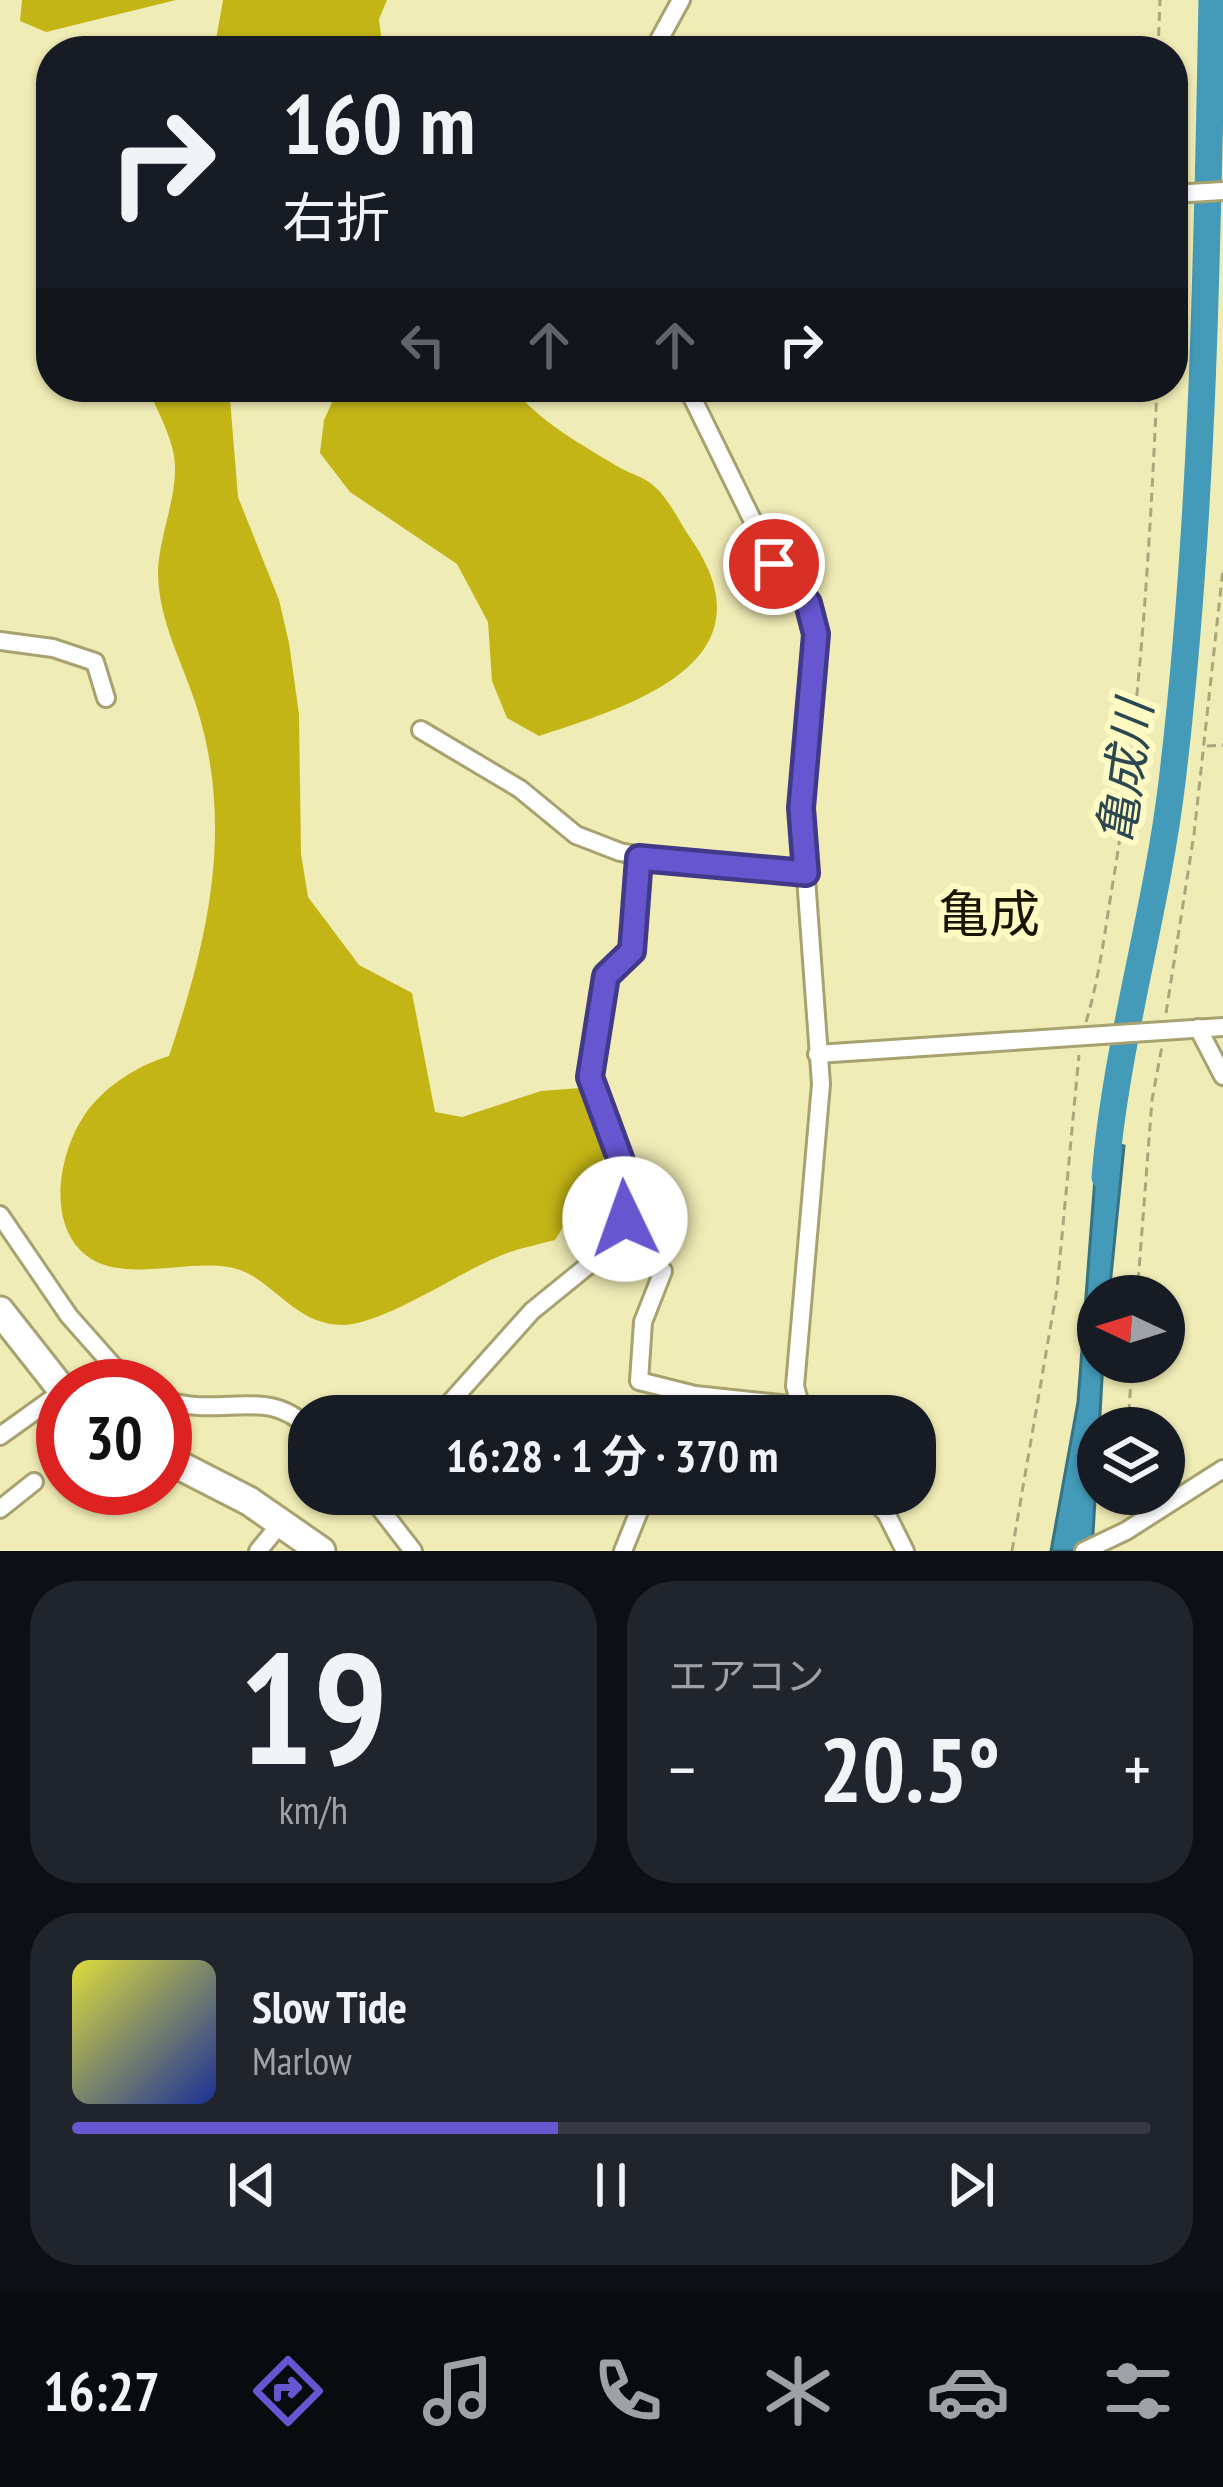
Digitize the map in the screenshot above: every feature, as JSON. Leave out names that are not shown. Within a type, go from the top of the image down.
[{"type":"main road","points":[[0,1311],[38,1359]]},
{"type":"main road","points":[[192,1471],[321,1551]]},
{"type":"street","points":[[661,36],[681,0]]},
{"type":"street","points":[[1188,193],[1223,191]]},
{"type":"street","points":[[694,402],[774,564],[808,603],[816,634],[801,808],[821,1084],[797,1395]]},
{"type":"street","points":[[0,641],[53,648],[95,662],[106,698]]},
{"type":"street","points":[[422,730],[520,789],[576,835],[639,858],[806,873]]},
{"type":"street","points":[[618,1257],[628,1180],[590,1077],[606,976],[632,951],[639,858]]},
{"type":"street","points":[[817,1054],[1223,1027]]},
{"type":"street","points":[[1198,1028],[1223,1076]]},
{"type":"street","points":[[0,1215],[69,1316],[107,1359]]},
{"type":"street","points":[[457,1395],[532,1310],[596,1259],[618,1257],[663,1271],[643,1322],[639,1381],[695,1395]]},
{"type":"street","points":[[192,1407],[206,1411],[261,1403],[288,1409]]},
{"type":"street","points":[[0,1436],[36,1410]]},
{"type":"street","points":[[1084,1551],[1125,1532],[1223,1469]]},
{"type":"street","points":[[0,1509],[34,1482]]},
{"type":"street","points":[[385,1515],[412,1551]]},
{"type":"street","points":[[623,1551],[638,1515]]},
{"type":"street","points":[[887,1515],[905,1551]]},
{"type":"street","points":[[258,1551],[281,1523]]},
{"type":"path","points":[[1159,36],[1160,0]]},
{"type":"path","points":[[1012,1551],[1057,1289],[1081,1036],[1096,988],[1140,671],[1156,402]]},
{"type":"path","points":[[1139,1275],[1152,1100],[1204,746],[1223,568]]},
{"type":"path","points":[[1204,746],[1223,745]]},
{"type":"shaded area","points":[[22,0],[176,0],[46,32],[20,21]]},
{"type":"shaded area","points":[[223,0],[387,0],[379,19],[381,36],[217,36]]},
{"type":"shaded area","points":[[154,402],[230,402],[238,497],[279,600],[289,643],[299,714],[301,854],[308,897],[359,965],[412,993],[435,1112],[462,1117],[541,1091],[594,1087],[609,1133],[602,1164],[555,1240],[492,1259],[402,1306],[360,1322],[342,1325],[314,1319],[259,1280],[231,1267],[110,1267],[78,1248],[62,1214],[62,1174],[82,1119],[120,1080],[169,1056],[195,969],[212,882],[214,795],[208,750],[159,592],[159,560],[175,470],[166,429]]},
{"type":"shaded area","points":[[332,402],[526,402],[563,432],[651,483],[665,498],[713,582],[716,617],[705,647],[682,672],[651,692],[576,724],[539,736],[507,718],[492,681],[488,622],[457,564],[350,492],[320,453],[324,420]]},
{"type":"water","points":[[1098,1138],[1124,1146],[1111,1275],[1088,1275]]},
{"type":"water","points":[[1079,1383],[1102,1383],[1100,1407],[1077,1407]]},
{"type":"water","points":[[1077,1408],[1077,1515],[1094,1515],[1092,1551],[1051,1551]]},
{"type":"waterway","name":"亀成川","points":[[1105,1177],[1118,1077],[1165,832],[1191,587],[1202,391],[1212,0]]},
{"type":"district","name":"亀成","points":[[989,913]]},
{"type":"route","points":[[625,1219],[628,1180],[590,1077],[606,976],[632,951],[639,858],[806,873],[801,808],[816,634],[808,603],[774,564]]}]
